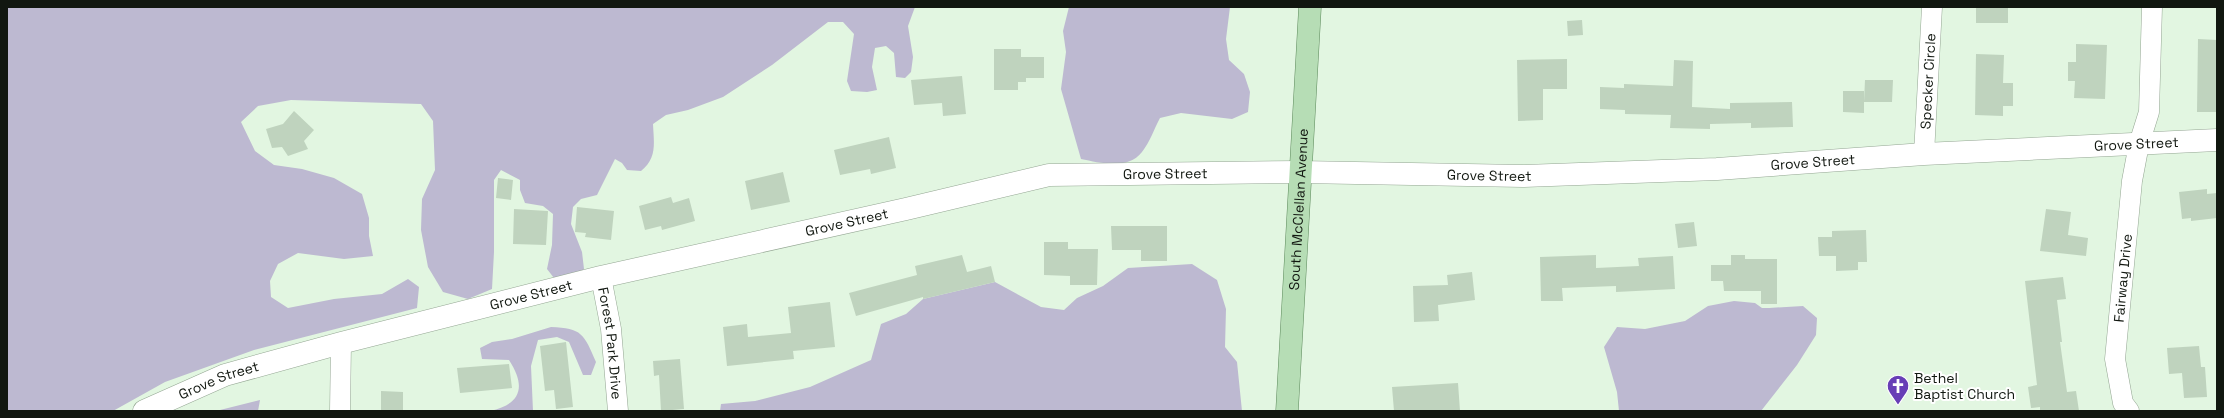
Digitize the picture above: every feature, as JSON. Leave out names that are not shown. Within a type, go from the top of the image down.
[{"type":"main road","name":"South McClellan Avenue","points":[[1287,411],[1310,7]]},
{"type":"main road","name":"Grove Street","points":[[144,411],[226,375],[341,343],[601,277],[906,210],[1049,175],[1300,172],[1531,176],[1717,169],[1924,154],[2217,140]]},
{"type":"street","name":"Specker Circle","points":[[1924,154],[1932,7]]},
{"type":"street","points":[[2139,144],[2149,112],[2152,7]]},
{"type":"street","name":"Fairway Drive","points":[[2128,411],[2123,403],[2116,359],[2132,180],[2139,144]]},
{"type":"street","name":"Forest Park Drive","points":[[601,277],[611,329],[618,411]]},
{"type":"street","points":[[340,411],[341,343]]},
{"type":"shaded area","points":[[7,7],[915,7],[908,26],[913,57],[911,72],[905,78],[896,77],[894,53],[886,46],[875,48],[872,67],[877,90],[867,92],[851,91],[847,81],[854,34],[843,22],[828,22],[772,65],[723,97],[688,110],[666,115],[653,124],[654,138],[652,156],[646,166],[641,171],[627,170],[622,163],[615,159],[597,195],[581,199],[573,207],[571,224],[582,252],[584,269],[574,278],[554,278],[547,269],[552,245],[553,214],[543,206],[525,203],[520,190],[520,180],[501,170],[494,180],[494,252],[492,289],[468,299],[443,292],[428,267],[421,230],[422,199],[435,170],[433,121],[421,104],[291,100],[258,106],[241,122],[255,151],[274,165],[302,169],[334,178],[362,194],[369,218],[369,236],[373,256],[344,259],[298,253],[278,264],[270,281],[271,297],[288,308],[334,299],[382,294],[408,279],[419,287],[417,308],[254,350],[165,382],[113,411],[7,411]]},
{"type":"shaded area","points":[[1069,7],[1230,7],[1226,39],[1229,60],[1244,74],[1250,92],[1248,112],[1232,119],[1181,113],[1160,118],[1150,140],[1136,158],[1114,164],[1081,159],[1061,89],[1066,52],[1063,31]]},
{"type":"shaded area","points":[[1192,264],[1217,280],[1226,309],[1225,347],[1237,362],[1242,411],[720,411],[721,404],[755,401],[810,387],[871,360],[881,324],[906,314],[923,299],[995,282],[1041,307],[1064,310],[1077,298],[1103,286],[1128,268]]},
{"type":"shaded area","points":[[1734,301],[1755,303],[1762,308],[1803,306],[1817,318],[1816,335],[1797,365],[1761,411],[1619,411],[1617,392],[1604,347],[1617,327],[1645,329],[1685,321],[1708,306]]},
{"type":"shaded area","points":[[551,327],[569,329],[581,334],[596,362],[591,375],[583,375],[569,342],[557,337],[538,340],[531,366],[533,411],[490,411],[501,408],[515,399],[519,386],[518,378],[509,360],[482,359],[480,348],[492,342],[512,339]]},
{"type":"shaded area","points":[[260,400],[258,411],[216,411]]},
{"type":"building","points":[[1976,7],[2008,7],[2008,23],[1976,23]]},
{"type":"building","points":[[1582,20],[1583,35],[1568,36],[1567,21]]},
{"type":"building","points":[[2198,39],[2217,40],[2217,112],[2197,112]]},
{"type":"building","points":[[2076,44],[2107,45],[2105,99],[2074,98],[2075,81],[2068,81],[2068,62],[2076,62]]},
{"type":"building","points":[[994,49],[1021,49],[1021,57],[1044,57],[1044,78],[1026,78],[1026,82],[1018,82],[1018,90],[994,90]]},
{"type":"building","points":[[1976,54],[2004,55],[2003,83],[2013,83],[2013,106],[2003,106],[2003,116],[1975,115]]},
{"type":"building","points":[[1567,59],[1567,89],[1543,89],[1543,120],[1518,121],[1517,60]]},
{"type":"building","points":[[1674,60],[1693,61],[1692,107],[1730,109],[1730,103],[1792,102],[1793,127],[1751,128],[1751,123],[1710,124],[1710,129],[1670,128],[1671,115],[1625,114],[1625,110],[1600,109],[1600,87],[1624,88],[1624,84],[1673,86]]},
{"type":"building","points":[[962,76],[966,114],[943,116],[942,103],[914,105],[911,80]]},
{"type":"building","points":[[1865,80],[1893,80],[1892,102],[1864,102]]},
{"type":"building","points":[[1843,91],[1864,91],[1864,113],[1843,112]]},
{"type":"building","points":[[294,111],[314,130],[304,141],[308,149],[288,156],[282,147],[272,148],[266,129],[283,124]]},
{"type":"building","points":[[889,137],[896,168],[871,174],[870,169],[840,175],[834,150]]},
{"type":"building","points":[[783,172],[790,202],[751,210],[745,181]]},
{"type":"building","points":[[498,178],[513,180],[511,200],[496,198]]},
{"type":"building","points":[[2207,189],[2207,194],[2217,193],[2217,218],[2191,221],[2191,218],[2182,219],[2179,192]]},
{"type":"building","points":[[671,197],[673,203],[689,198],[695,221],[662,230],[661,226],[645,230],[639,206]]},
{"type":"building","points":[[577,207],[614,211],[611,240],[585,237],[586,233],[575,232]]},
{"type":"building","points":[[514,209],[548,211],[546,245],[513,244]]},
{"type":"building","points":[[2046,209],[2071,212],[2068,235],[2088,238],[2086,256],[2040,251]]},
{"type":"building","points":[[1694,222],[1697,246],[1678,248],[1675,224]]},
{"type":"building","points":[[1111,226],[1167,226],[1167,261],[1141,261],[1141,250],[1112,250]]},
{"type":"building","points":[[1866,230],[1867,262],[1858,262],[1858,270],[1836,271],[1836,256],[1819,256],[1818,237],[1832,237],[1832,231]]},
{"type":"building","points":[[1044,242],[1068,242],[1068,249],[1098,249],[1097,285],[1070,285],[1070,276],[1044,275]]},
{"type":"building","points":[[962,255],[967,272],[991,266],[995,282],[923,299],[923,297],[856,316],[849,293],[917,275],[915,266]]},
{"type":"building","points":[[1596,255],[1596,268],[1639,266],[1638,258],[1673,256],[1675,289],[1616,292],[1616,286],[1562,288],[1563,301],[1541,301],[1540,257]]},
{"type":"building","points":[[1731,255],[1745,255],[1745,259],[1777,259],[1777,304],[1761,304],[1761,291],[1724,291],[1723,281],[1711,281],[1711,265],[1731,265]]},
{"type":"building","points":[[1472,272],[1475,300],[1438,305],[1439,321],[1414,322],[1413,286],[1448,285],[1447,275]]},
{"type":"building","points":[[2063,277],[2066,299],[2057,300],[2062,342],[2060,342],[2067,392],[2076,391],[2079,411],[2040,411],[2040,407],[2031,408],[2028,387],[2037,385],[2025,281]]},
{"type":"building","points":[[830,302],[835,347],[793,351],[794,359],[727,366],[723,327],[747,324],[748,337],[791,333],[788,307]]},
{"type":"building","points":[[566,342],[573,407],[556,409],[554,390],[545,391],[540,346]]},
{"type":"building","points":[[2199,346],[2201,367],[2205,367],[2207,397],[2184,398],[2182,373],[2169,374],[2167,348]]},
{"type":"building","points":[[680,359],[684,409],[661,411],[659,375],[654,376],[653,361]]},
{"type":"building","points":[[509,364],[512,388],[460,393],[457,368]]},
{"type":"building","points":[[1458,383],[1460,411],[1394,411],[1392,387]]},
{"type":"building","points":[[381,391],[403,392],[403,411],[381,411]]},
{"type":"place","name":"Bethel Baptist Church","points":[[1898,406]]}]
